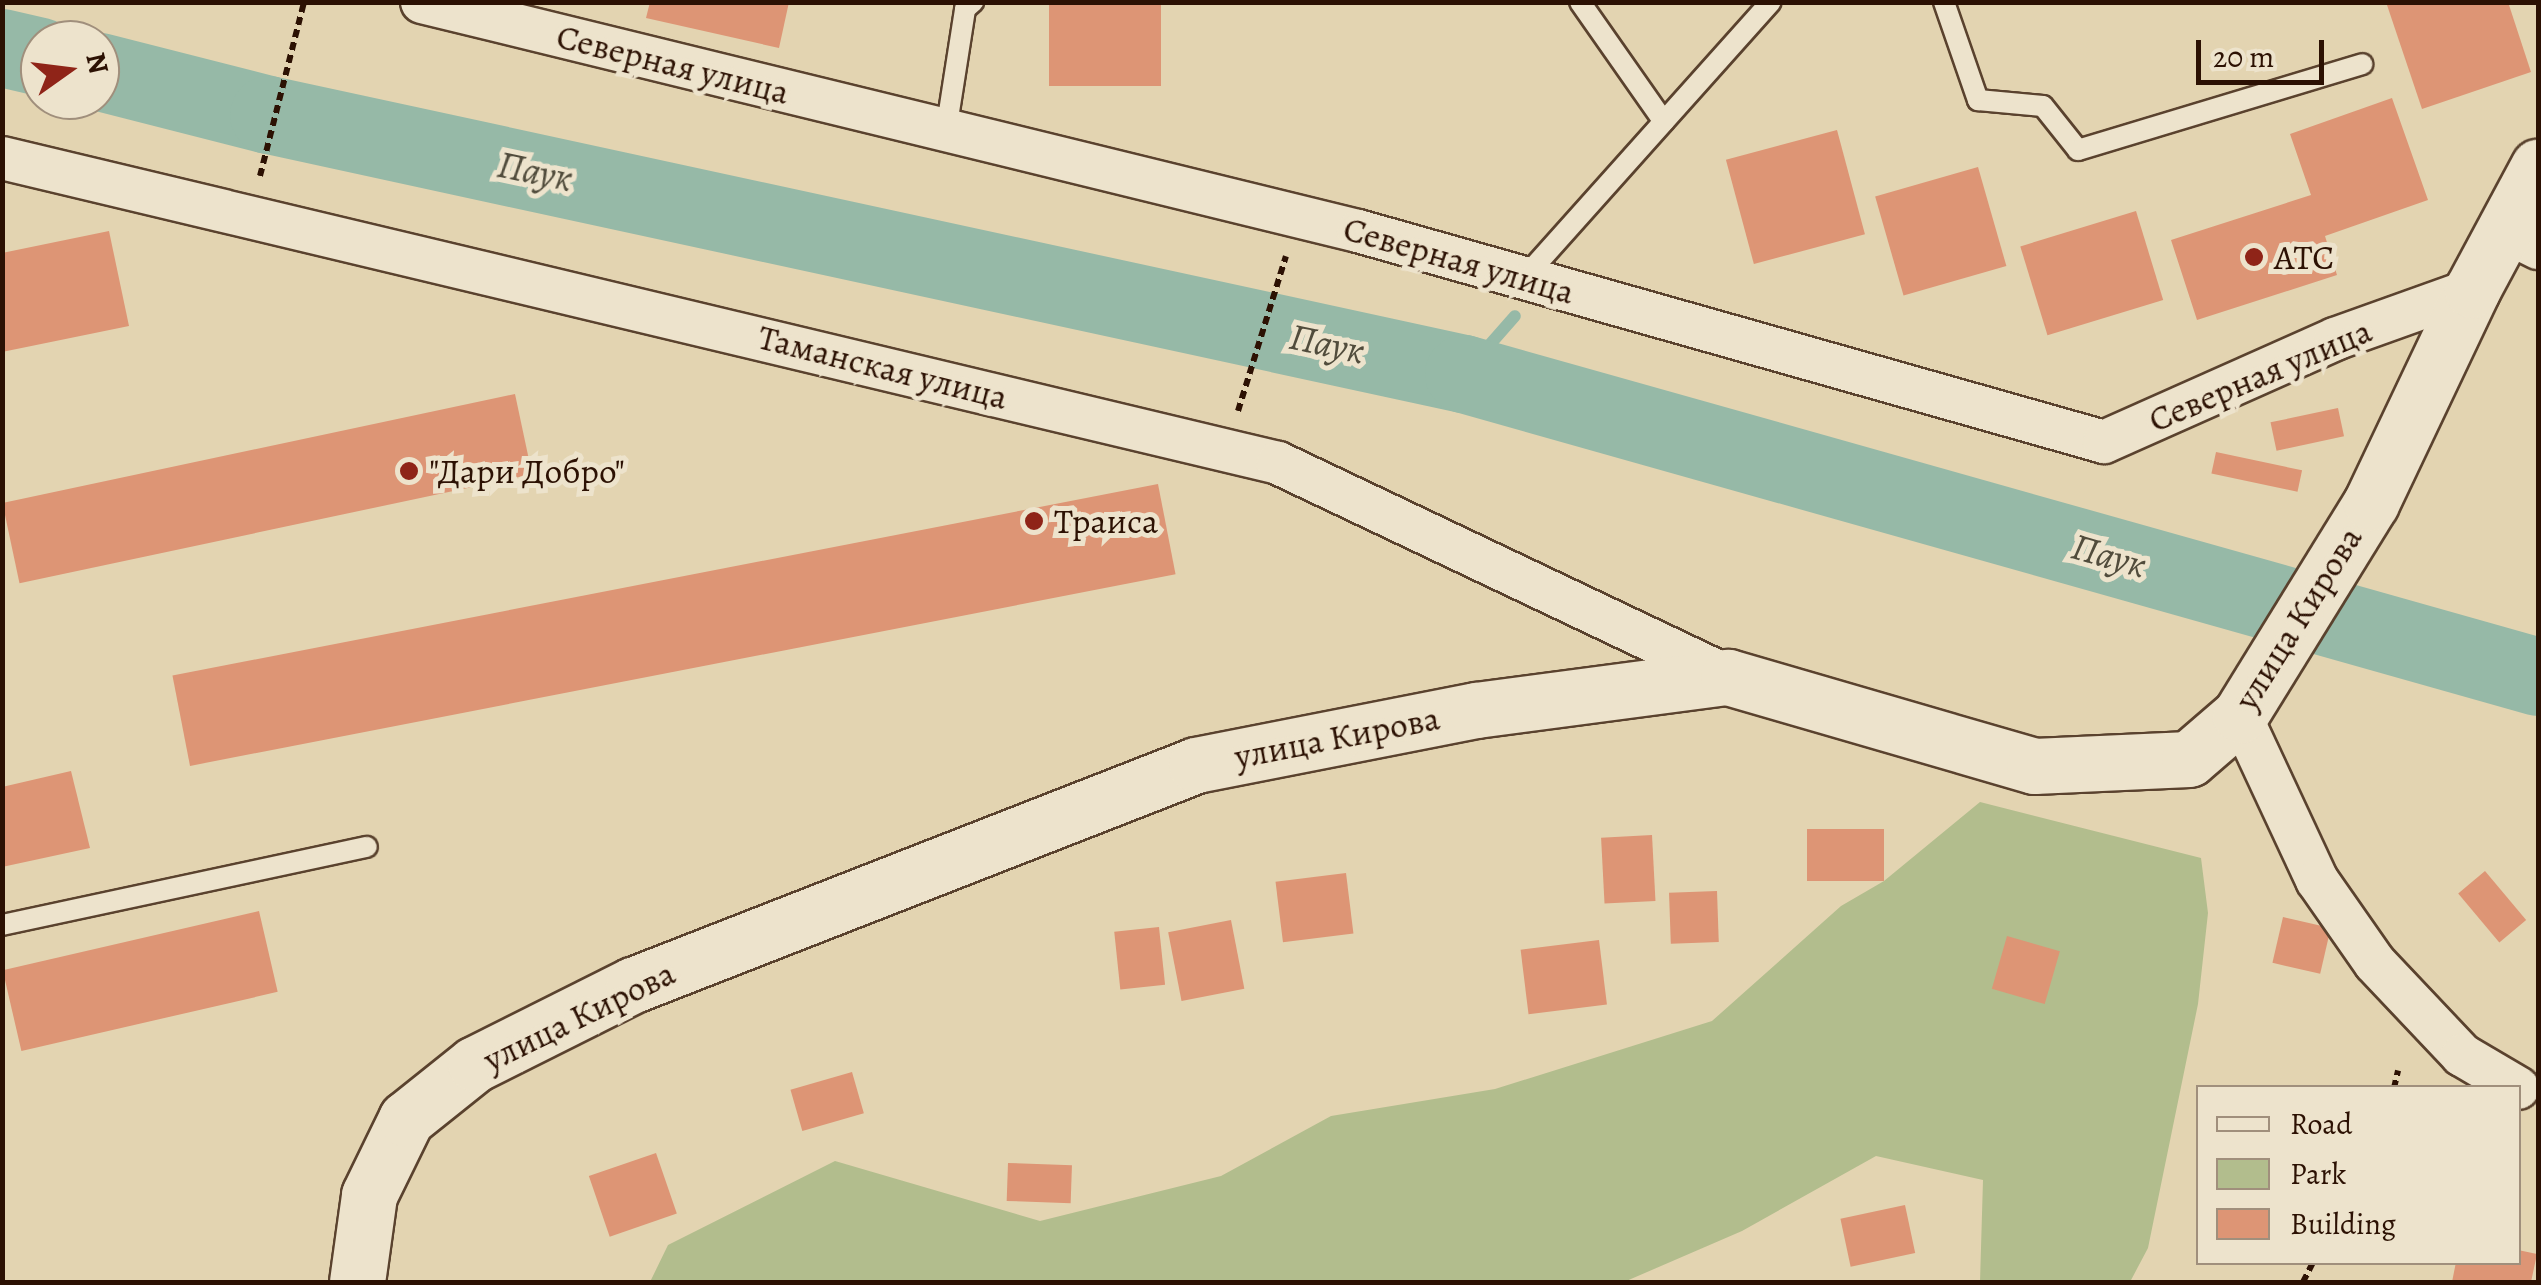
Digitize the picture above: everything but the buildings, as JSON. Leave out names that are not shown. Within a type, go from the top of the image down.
[{"type":"main road","name":"улица Кирова","points":[[357,1282],[369,1196],[406,1119],[475,1064],[633,986],[1196,765],[1476,710],[1728,677],[2034,766],[2188,759],[2240,715],[2371,503],[2472,290],[2520,239],[2538,167]]},
{"type":"street","name":"Северная улица","points":[[422,2],[1358,232],[2104,442],[2336,338],[2472,290]]},
{"type":"street","name":"Таманская улица","points":[[2,158],[1278,463],[1728,677]]},
{"type":"street","points":[[2240,715],[2317,880],[2375,962],[2462,1055],[2513,1085]]},
{"type":"lane","points":[[946,131],[965,10],[972,2]]},
{"type":"lane","points":[[1580,2],[1664,122]]},
{"type":"lane","points":[[1524,278],[1772,2]]},
{"type":"lane","points":[[1944,2],[1978,100],[2042,106],[2078,150],[2362,64]]},
{"type":"lane","points":[[2,926],[367,847]]},
{"type":"path","points":[[256,193],[304,2]]},
{"type":"path","points":[[1233,428],[1292,239]]},
{"type":"path","points":[[2395,1085],[2398,1070]]},
{"type":"green space","points":[[1980,802],[2201,858],[2208,913],[2198,1004],[2148,1248],[2130,1282],[1980,1282],[1983,1180],[1876,1156],[1742,1231],[1624,1282],[650,1282],[668,1245],[835,1161],[1040,1221],[1221,1176],[1331,1116],[1495,1089],[1712,1021],[1841,906],[1884,881]]},
{"type":"waterway","name":"Паук","points":[[2,48],[20,52]]},
{"type":"waterway","name":"Паук","points":[[120,77],[269,115],[1464,374],[2538,677]]},
{"type":"waterway","points":[[1464,374],[1515,316]]},
{"type":"place","name":"АТС","points":[[2254,257]]},
{"type":"place","name":"\"Дари Добро\"","points":[[409,471]]},
{"type":"place","name":"Траиса","points":[[1034,521]]}]
